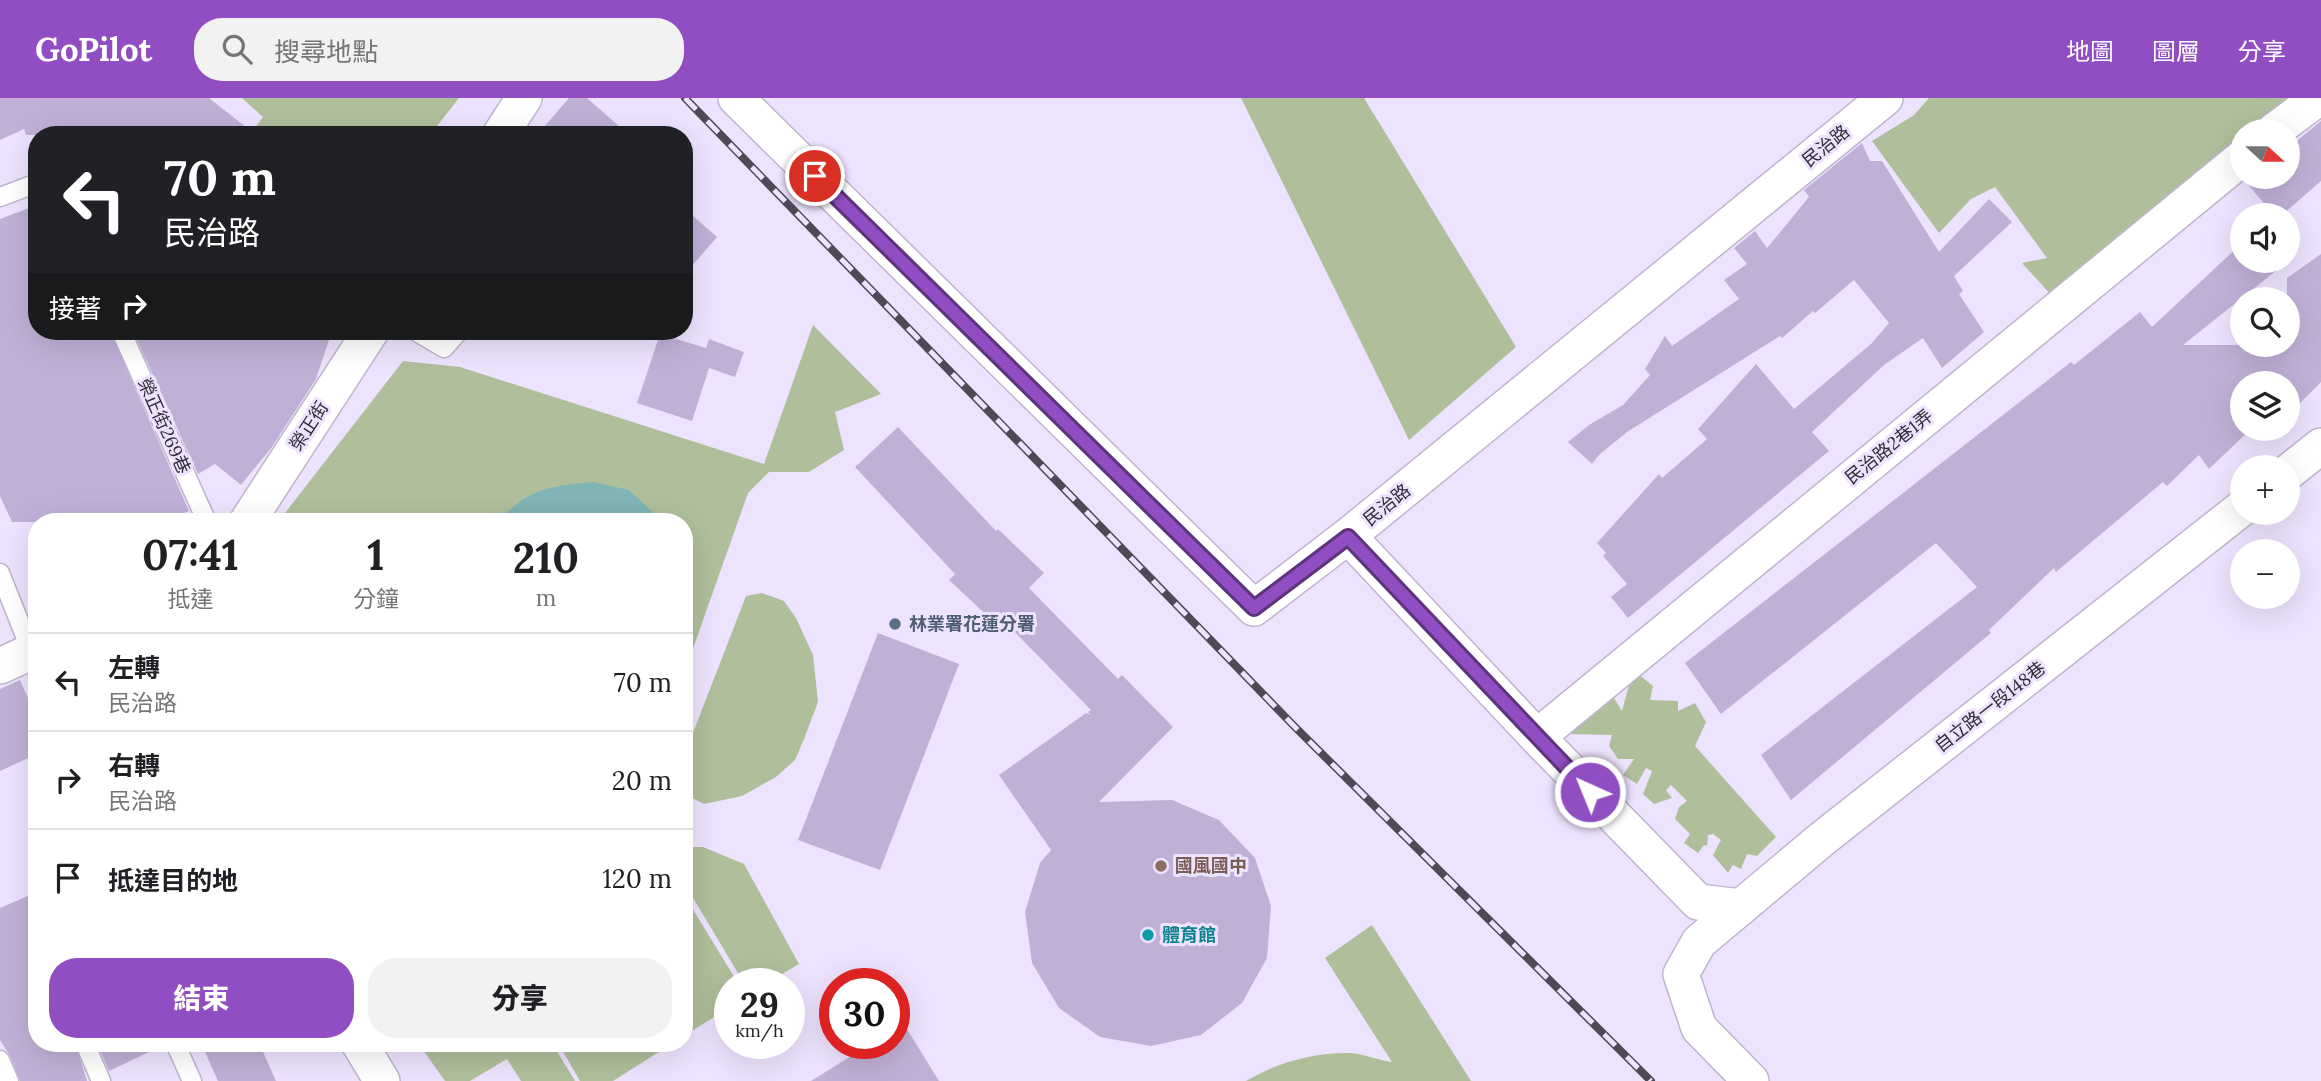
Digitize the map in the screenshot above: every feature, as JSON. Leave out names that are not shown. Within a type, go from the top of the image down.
[{"type":"street","points":[[506,126],[524,98]]},
{"type":"street","name":"民治路","points":[[736,98],[1254,608],[1348,537],[1885,98]]},
{"type":"street","points":[[2290,119],[2318,98]]},
{"type":"street","name":"民治路2巷1弄","points":[[1537,737],[2230,168]]},
{"type":"street","name":"榮正街","points":[[253,513],[366,340]]},
{"type":"street","points":[[2300,463],[2321,446]]},
{"type":"street","name":"自立路一段148巷","points":[[1751,1081],[1699,1028],[1681,974],[1699,942],[1833,831],[2230,518]]},
{"type":"street","points":[[1348,537],[1698,902],[1741,907]]},
{"type":"street","points":[[0,666],[28,653]]},
{"type":"street","points":[[364,1052],[382,1081]]},
{"type":"lane","points":[[0,197],[28,186]]},
{"type":"lane","name":"榮正街269巷","points":[[125,340],[203,513]]},
{"type":"lane","points":[[430,340],[444,348],[451,340]]},
{"type":"lane","points":[[0,573],[28,636]]},
{"type":"lane","points":[[89,1052],[102,1081]]},
{"type":"lane","points":[[179,1052],[192,1081]]},
{"type":"lane","points":[[0,1060],[9,1081]]},
{"type":"shaded area","points":[[242,98],[459,98],[437,126],[256,126],[263,117]]},
{"type":"shaded area","points":[[1241,98],[1364,98],[1516,347],[1409,440]]},
{"type":"shaded area","points":[[1929,98],[2291,98],[2266,119],[2230,119],[2230,149],[2053,297],[2022,263],[2047,258],[1995,187],[1971,199],[1939,233],[1872,141],[1914,115]]},
{"type":"shaded area","points":[[813,325],[881,394],[835,412],[844,450],[809,472],[769,472],[748,493],[693,649],[693,513],[285,513],[403,361],[460,367],[764,464]]},
{"type":"shaded area","points":[[593,482],[629,490],[653,513],[507,513],[531,495],[564,485]]},
{"type":"shaded area","points":[[762,593],[784,601],[796,618],[813,655],[818,702],[795,760],[776,777],[742,796],[704,804],[693,798],[693,733],[746,596]]},
{"type":"shaded area","points":[[1633,670],[1653,686],[1650,700],[1678,701],[1678,711],[1695,703],[1706,722],[1695,746],[1776,837],[1757,856],[1747,854],[1741,869],[1733,865],[1728,873],[1713,855],[1721,840],[1713,834],[1708,835],[1707,846],[1704,845],[1698,853],[1684,843],[1690,834],[1675,819],[1679,807],[1687,801],[1671,785],[1666,790],[1672,798],[1654,804],[1643,794],[1652,771],[1646,768],[1637,784],[1623,775],[1634,759],[1618,759],[1609,746],[1612,735],[1567,734],[1607,687],[1622,711]]},
{"type":"shaded area","points":[[693,847],[703,847],[744,864],[799,964],[792,968],[735,968],[693,898]]},
{"type":"shaded area","points":[[693,910],[729,968],[714,968],[714,1017],[693,1030]]},
{"type":"shaded area","points":[[1372,925],[1471,1081],[1246,1081],[1282,1064],[1323,1054],[1350,1053],[1392,1062],[1325,958]]},
{"type":"shaded area","points":[[424,1052],[557,1052],[575,1081],[521,1081],[507,1059],[470,1081],[445,1081]]},
{"type":"shaded area","points":[[563,1052],[659,1052],[613,1081],[580,1081]]},
{"type":"building","points":[[0,98],[209,98],[245,126],[28,126],[28,135],[24,129],[0,140]]},
{"type":"building","points":[[569,98],[587,98],[619,126],[545,126]]},
{"type":"building","points":[[2321,121],[2321,181],[2296,203],[2264,203],[2252,189],[2300,189],[2300,138]]},
{"type":"building","points":[[1862,143],[1870,161],[1882,161],[1939,252],[1989,199],[2012,222],[1954,276],[1963,291],[1959,294],[1984,332],[1942,368],[1923,338],[1884,365],[1812,432],[1829,451],[1628,618],[1611,597],[1627,584],[1603,556],[1606,553],[1597,543],[1659,474],[1662,478],[1707,439],[1698,429],[1756,364],[1794,409],[1872,343],[1889,323],[1854,280],[1782,338],[1780,336],[1627,432],[1592,464],[1568,442],[1589,425],[1623,405],[1650,375],[1645,369],[1665,336],[1672,346],[1739,299],[1724,280],[1747,264],[1734,248],[1755,231],[1767,248],[1809,197],[1804,190]]},
{"type":"building","points":[[28,208],[28,340],[114,340],[189,511],[28,513],[28,522],[12,522],[0,496],[0,219]]},
{"type":"building","points":[[693,216],[717,237],[693,265]]},
{"type":"building","points":[[2230,254],[2230,273],[2273,273],[2256,287],[2230,287],[2230,308],[2183,345],[2230,345],[2230,357],[2300,357],[2300,287],[2287,287],[2287,278],[2294,273],[2300,273],[2300,269],[2321,254],[2321,382],[2300,403],[2300,371],[2230,371],[2230,441],[2238,441],[2209,469],[2199,455],[2167,486],[2163,482],[2056,572],[2054,568],[1989,630],[1991,633],[1791,800],[1761,755],[1977,587],[1936,543],[1721,714],[1685,663],[2071,362],[2074,365],[2140,312],[2152,327]]},
{"type":"building","points":[[709,339],[744,352],[735,377],[709,368],[692,421],[637,403],[658,340],[680,340],[706,348]]},
{"type":"building","points":[[137,340],[329,340],[316,379],[272,447],[241,485],[215,464],[198,474]]},
{"type":"building","points":[[898,427],[996,531],[998,529],[1044,573],[1029,588],[1118,679],[1122,675],[1173,727],[1099,802],[1172,800],[1219,820],[1255,858],[1271,906],[1267,958],[1242,1003],[1201,1035],[1151,1046],[1100,1037],[1059,1008],[1032,963],[1025,912],[1040,863],[1051,850],[999,775],[1086,713],[1091,715],[1088,712],[1091,710],[1001,618],[996,624],[949,580],[955,574],[855,467]]},
{"type":"building","name":"林業署花蓮分署","points":[[878,633],[959,664],[880,870],[798,840]]},
{"type":"building","points":[[20,680],[28,698],[28,758],[0,771],[0,689]]},
{"type":"building","points":[[28,896],[28,1052],[78,1052],[87,1081],[20,1081],[0,1040],[0,908]]},
{"type":"building","points":[[910,1034],[939,1081],[811,1081],[846,1059],[910,1059]]},
{"type":"building","points":[[101,1052],[149,1052],[109,1071]]},
{"type":"building","points":[[205,1052],[263,1052],[276,1081],[218,1081]]},
{"type":"railway","points":[[685,98],[1294,726],[1651,1081]]},
{"type":"place","name":"林業署花蓮分署","points":[[895,624]]},
{"type":"place","name":"國風國中","points":[[1161,866]]},
{"type":"place","name":"體育館","points":[[1148,935]]},
{"type":"route","points":[[815,176],[1254,608],[1348,537],[1590,792]]}]
